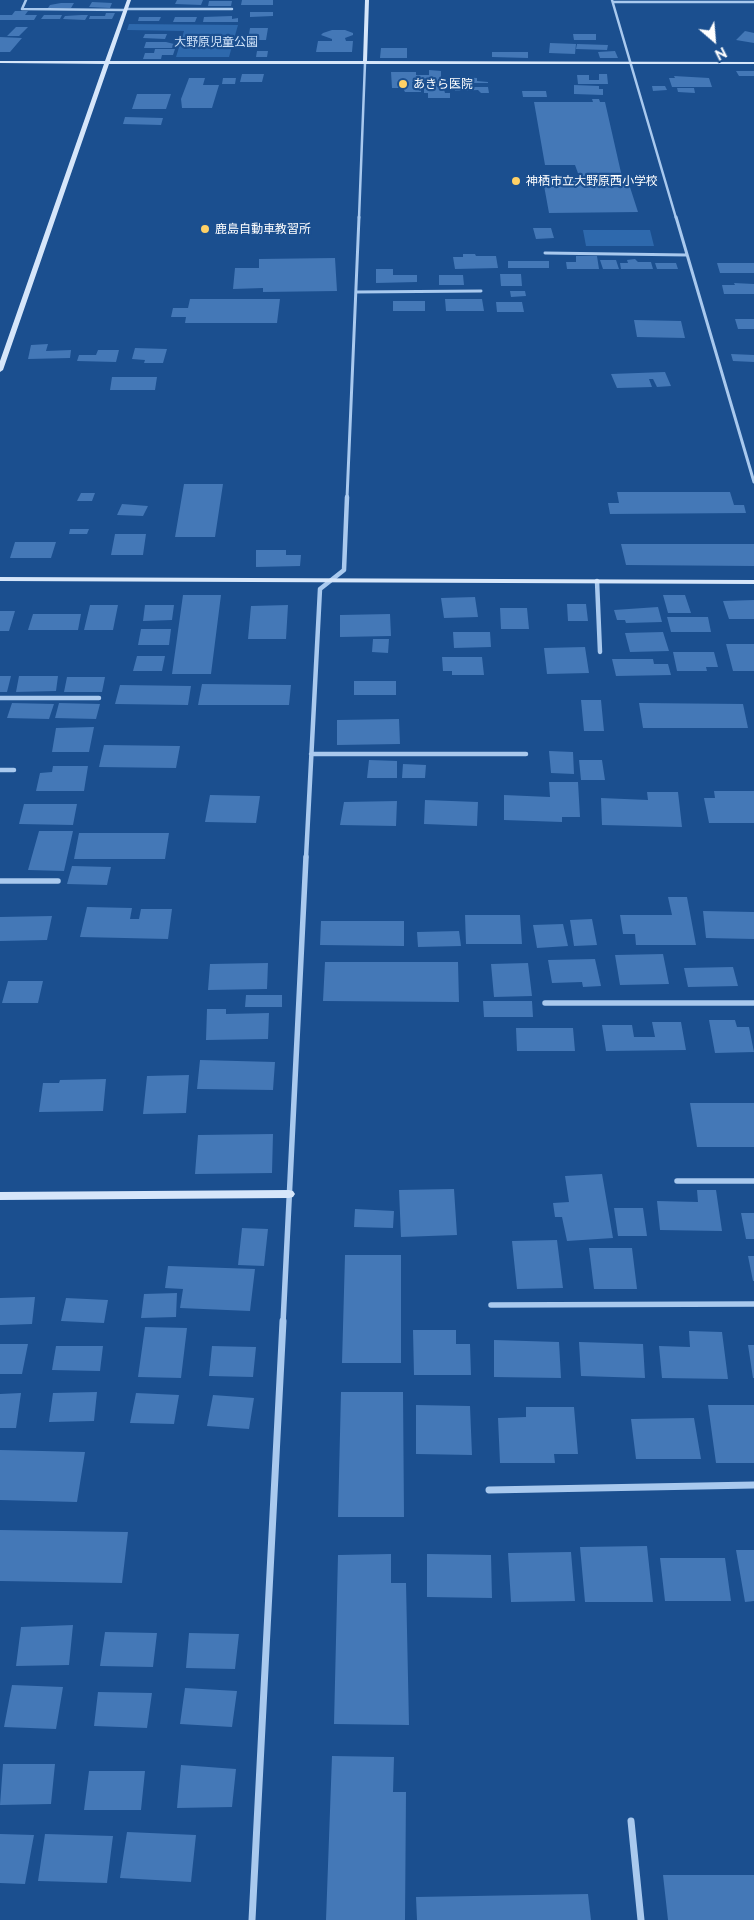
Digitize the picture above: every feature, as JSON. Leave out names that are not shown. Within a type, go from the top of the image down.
[{"type":"street","points":[[26,0],[22,9],[232,9]]},
{"type":"street","points":[[0,370],[129,0]]},
{"type":"street","points":[[252,1920],[320,589],[344,570],[367,0]]},
{"type":"street","points":[[754,2],[613,1],[754,482]]},
{"type":"street","points":[[0,62],[754,63]]},
{"type":"street","points":[[545,253],[687,255]]},
{"type":"street","points":[[356,292],[481,291]]},
{"type":"street","points":[[0,579],[754,582]]},
{"type":"street","points":[[597,581],[600,652]]},
{"type":"street","points":[[0,698],[100,698]]},
{"type":"street","points":[[311,754],[526,754]]},
{"type":"street","points":[[0,770],[14,770]]},
{"type":"street","points":[[0,881],[58,881]]},
{"type":"street","points":[[545,1002],[754,1003]]},
{"type":"street","points":[[677,1181],[754,1181]]},
{"type":"street","points":[[0,1196],[289,1194]]},
{"type":"street","points":[[491,1304],[754,1304]]},
{"type":"street","points":[[489,1490],[754,1485]]},
{"type":"street","points":[[631,1821],[641,1920]]},
{"type":"green space","name":"大野原児童公園","points":[[129,24],[238,25],[229,57],[176,57],[184,31],[127,30]]},
{"type":"green space","points":[[583,230],[650,230],[654,246],[586,246]]},
{"type":"building","points":[[177,0],[203,0],[201,5],[175,4]]},
{"type":"building","points":[[242,0],[273,0],[273,5],[241,5]]},
{"type":"building","points":[[209,1],[232,1],[231,6],[208,6]]},
{"type":"building","points":[[92,2],[112,3],[110,8],[89,7]]},
{"type":"building","points":[[74,3],[71,8],[48,8],[50,5]]},
{"type":"building","points":[[15,11],[28,11],[25,15],[37,15],[34,20],[0,20],[0,15],[12,15]]},
{"type":"building","points":[[250,12],[273,12],[273,16],[250,17]]},
{"type":"building","points":[[106,13],[115,13],[112,19],[89,19],[90,16],[105,16]]},
{"type":"building","points":[[44,15],[62,15],[60,19],[41,19]]},
{"type":"building","points":[[88,15],[85,20],[63,19],[65,16]]},
{"type":"building","points":[[232,16],[232,19],[238,18],[238,22],[203,22],[204,17]]},
{"type":"building","points":[[139,17],[161,17],[159,21],[138,21]]},
{"type":"building","points":[[175,17],[197,17],[195,22],[173,22]]},
{"type":"building","points":[[16,27],[28,27],[19,36],[7,36]]},
{"type":"building","points":[[250,28],[268,28],[266,40],[248,40]]},
{"type":"building","points":[[332,30],[345,30],[353,33],[353,35],[345,38],[346,41],[353,41],[352,52],[316,52],[318,41],[332,41],[332,39],[321,35]]},
{"type":"building","points":[[745,31],[754,33],[754,43],[736,40]]},
{"type":"building","points":[[145,34],[167,34],[165,39],[143,38]]},
{"type":"building","points":[[573,34],[596,34],[596,40],[574,40]]},
{"type":"building","points":[[0,37],[22,38],[10,52],[0,52]]},
{"type":"building","points":[[146,42],[174,44],[172,48],[144,48]]},
{"type":"building","points":[[550,43],[576,44],[575,54],[549,53]]},
{"type":"building","points":[[577,44],[608,45],[607,50],[576,49]]},
{"type":"building","points":[[381,48],[407,48],[407,58],[380,58]]},
{"type":"building","points":[[155,49],[175,49],[173,55],[162,55],[161,59],[143,59],[145,53],[154,53]]},
{"type":"building","points":[[257,51],[268,51],[267,57],[256,57]]},
{"type":"building","points":[[615,51],[618,58],[600,58],[598,52]]},
{"type":"building","points":[[492,52],[528,52],[528,58],[492,57]]},
{"type":"building","name":"あきら医院","points":[[429,70],[441,71],[441,81],[455,81],[455,77],[477,78],[477,81],[488,82],[469,83],[469,87],[488,87],[489,93],[481,93],[478,90],[455,91],[454,84],[442,83],[445,93],[450,93],[450,98],[428,98],[428,93],[424,93],[424,87],[429,87],[430,82],[412,82],[413,86],[421,86],[421,92],[405,92],[403,88],[392,88],[391,72],[416,72],[416,75],[429,75]]},
{"type":"building","points":[[736,71],[754,71],[754,76],[739,76]]},
{"type":"building","points":[[242,74],[264,74],[262,82],[240,82]]},
{"type":"building","points":[[599,74],[607,74],[608,84],[578,84],[577,75],[589,75],[589,80],[599,80]]},
{"type":"building","points":[[674,76],[709,78],[712,87],[672,87],[669,78],[675,78]]},
{"type":"building","points":[[189,78],[205,78],[203,85],[219,85],[212,108],[182,108],[181,99]]},
{"type":"building","points":[[223,78],[236,78],[235,84],[222,84]]},
{"type":"building","points":[[574,85],[599,86],[599,89],[603,89],[603,95],[574,94]]},
{"type":"building","points":[[652,86],[665,86],[667,90],[653,91]]},
{"type":"building","points":[[677,88],[694,88],[695,93],[678,92]]},
{"type":"building","points":[[522,91],[546,91],[547,97],[523,97]]},
{"type":"building","points":[[137,94],[171,94],[166,109],[132,109]]},
{"type":"building","points":[[592,99],[599,99],[600,102],[605,102],[622,177],[579,176],[575,165],[545,165],[534,102],[593,102]]},
{"type":"building","points":[[125,117],[163,118],[161,125],[123,124]]},
{"type":"building","points":[[543,180],[628,181],[638,212],[549,213]]},
{"type":"building","points":[[533,228],[551,228],[554,238],[536,239]]},
{"type":"building","points":[[463,254],[496,256],[498,268],[455,269],[453,257],[463,257]]},
{"type":"building","points":[[576,256],[597,256],[599,269],[567,269],[566,262],[576,262]]},
{"type":"building","points":[[335,258],[337,291],[263,292],[263,288],[233,289],[235,268],[259,268],[259,259]]},
{"type":"building","points":[[635,259],[638,262],[651,262],[653,269],[621,269],[620,263],[628,263],[627,260]]},
{"type":"building","points":[[600,260],[616,260],[619,269],[603,269]]},
{"type":"building","points":[[508,261],[549,261],[549,268],[508,268]]},
{"type":"building","points":[[655,263],[676,263],[678,269],[657,269]]},
{"type":"building","points":[[717,263],[754,263],[754,273],[720,273]]},
{"type":"building","points":[[376,269],[393,269],[393,275],[417,275],[417,282],[376,283]]},
{"type":"building","points":[[500,274],[521,274],[522,286],[501,286]]},
{"type":"building","points":[[439,275],[463,275],[464,285],[439,285]]},
{"type":"building","points":[[734,283],[754,284],[754,294],[724,294],[722,285],[735,285]]},
{"type":"building","points":[[510,291],[525,291],[526,296],[511,297]]},
{"type":"building","points":[[190,299],[280,299],[277,323],[185,323],[186,317],[171,317],[173,308],[188,308]]},
{"type":"building","points":[[445,299],[482,299],[484,311],[446,311]]},
{"type":"building","points":[[393,301],[425,301],[425,311],[393,311]]},
{"type":"building","points":[[496,302],[522,302],[524,312],[497,312]]},
{"type":"building","points":[[735,319],[754,319],[754,329],[738,329]]},
{"type":"building","points":[[634,320],[681,321],[685,338],[637,337]]},
{"type":"building","points":[[48,344],[46,351],[71,350],[70,358],[28,359],[31,345]]},
{"type":"building","points":[[135,348],[167,349],[163,363],[144,363],[145,360],[132,359]]},
{"type":"building","points":[[98,350],[119,350],[116,362],[77,361],[79,355],[96,355]]},
{"type":"building","points":[[731,354],[754,355],[754,362],[733,361]]},
{"type":"building","points":[[665,372],[671,386],[657,387],[653,379],[649,379],[652,387],[617,388],[611,374]]},
{"type":"building","points":[[112,377],[157,377],[155,390],[110,390]]},
{"type":"building","points":[[184,484],[223,484],[215,537],[175,537]]},
{"type":"building","points":[[617,492],[730,492],[734,505],[744,505],[746,513],[610,514],[608,503],[619,503]]},
{"type":"building","points":[[81,493],[95,493],[92,501],[77,501]]},
{"type":"building","points":[[122,504],[148,506],[143,516],[117,515]]},
{"type":"building","points":[[70,529],[89,529],[87,534],[69,534]]},
{"type":"building","points":[[115,534],[146,534],[143,555],[111,555]]},
{"type":"building","points":[[15,542],[56,542],[51,558],[10,558]]},
{"type":"building","points":[[621,544],[754,544],[754,566],[626,565]]},
{"type":"building","points":[[256,550],[286,550],[286,555],[301,555],[300,566],[256,567]]},
{"type":"building","points":[[183,595],[221,595],[211,674],[172,674]]},
{"type":"building","points":[[663,595],[685,595],[691,613],[668,613]]},
{"type":"building","points":[[475,597],[478,617],[444,618],[441,598]]},
{"type":"building","points":[[754,600],[754,619],[729,619],[723,601]]},
{"type":"building","points":[[567,604],[586,604],[588,621],[568,621]]},
{"type":"building","points":[[90,605],[118,605],[113,630],[84,630]]},
{"type":"building","points":[[145,605],[174,605],[172,620],[143,621]]},
{"type":"building","points":[[288,605],[286,639],[248,639],[251,606]]},
{"type":"building","points":[[658,607],[662,622],[626,623],[625,620],[617,620],[614,610]]},
{"type":"building","points":[[500,608],[527,608],[529,629],[501,629]]},
{"type":"building","points":[[0,611],[15,611],[9,631],[0,631]]},
{"type":"building","points":[[33,614],[81,614],[78,630],[28,630]]},
{"type":"building","points":[[390,614],[391,636],[340,637],[340,615]]},
{"type":"building","points":[[667,617],[708,617],[711,632],[671,632]]},
{"type":"building","points":[[141,629],[171,629],[169,645],[138,645]]},
{"type":"building","points":[[453,632],[490,632],[491,647],[454,648]]},
{"type":"building","points":[[663,632],[669,651],[630,652],[625,633]]},
{"type":"building","points":[[373,639],[389,639],[388,653],[372,652]]},
{"type":"building","points":[[726,644],[754,644],[754,671],[733,671]]},
{"type":"building","points":[[585,647],[589,673],[547,674],[544,648]]},
{"type":"building","points":[[673,652],[714,652],[718,667],[706,667],[707,671],[677,671]]},
{"type":"building","points":[[137,656],[165,656],[162,671],[133,671]]},
{"type":"building","points":[[442,657],[482,657],[484,675],[452,675],[452,671],[443,671]]},
{"type":"building","points":[[612,659],[653,659],[654,664],[668,664],[671,675],[616,676]]},
{"type":"building","points":[[0,676],[11,676],[7,692],[0,692]]},
{"type":"building","points":[[19,676],[58,676],[56,691],[16,692]]},
{"type":"building","points":[[67,677],[105,677],[102,692],[64,692]]},
{"type":"building","points":[[354,681],[396,681],[396,695],[354,695]]},
{"type":"building","points":[[202,684],[291,685],[289,705],[198,705]]},
{"type":"building","points":[[120,685],[191,686],[188,705],[115,704]]},
{"type":"building","points":[[581,700],[601,700],[604,731],[584,731]]},
{"type":"building","points":[[12,703],[54,704],[49,719],[7,718]]},
{"type":"building","points":[[59,703],[100,704],[96,719],[55,718]]},
{"type":"building","points":[[639,703],[743,704],[748,728],[643,728]]},
{"type":"building","points":[[399,719],[400,744],[337,745],[337,720]]},
{"type":"building","points":[[94,727],[89,752],[52,752],[56,728]]},
{"type":"building","points":[[104,745],[180,746],[176,768],[99,767]]},
{"type":"building","points":[[549,751],[573,752],[574,774],[551,773]]},
{"type":"building","points":[[369,760],[397,761],[397,778],[367,778]]},
{"type":"building","points":[[579,760],[602,760],[605,780],[581,780]]},
{"type":"building","points":[[403,764],[426,765],[425,778],[402,778]]},
{"type":"building","points":[[53,766],[88,766],[84,791],[36,791],[40,773],[52,772]]},
{"type":"building","points":[[549,782],[578,782],[580,817],[562,817],[562,822],[504,820],[504,795],[550,797]]},
{"type":"building","points":[[714,791],[754,791],[754,823],[709,823],[704,798],[715,798]]},
{"type":"building","points":[[647,792],[678,792],[682,827],[602,825],[601,798],[648,800]]},
{"type":"building","points":[[210,795],[260,796],[256,823],[205,822]]},
{"type":"building","points":[[425,800],[478,802],[477,826],[424,824]]},
{"type":"building","points":[[397,801],[396,826],[340,825],[344,802]]},
{"type":"building","points":[[24,804],[77,804],[73,825],[19,824]]},
{"type":"building","points":[[39,831],[73,831],[64,871],[28,870]]},
{"type":"building","points":[[79,833],[169,833],[165,859],[74,859]]},
{"type":"building","points":[[72,866],[111,867],[107,885],[67,884]]},
{"type":"building","points":[[668,897],[687,897],[696,945],[636,945],[635,934],[623,934],[620,915],[672,915]]},
{"type":"building","points":[[87,907],[132,908],[130,919],[139,919],[141,909],[172,909],[168,939],[80,937]]},
{"type":"building","points":[[703,911],[754,912],[754,939],[706,938]]},
{"type":"building","points":[[465,915],[520,915],[522,944],[466,944]]},
{"type":"building","points":[[52,916],[47,940],[0,941],[0,917]]},
{"type":"building","points":[[592,919],[597,945],[574,946],[570,920]]},
{"type":"building","points":[[321,921],[404,921],[404,946],[320,945]]},
{"type":"building","points":[[563,924],[568,946],[537,948],[533,925]]},
{"type":"building","points":[[459,931],[461,946],[418,947],[417,932]]},
{"type":"building","points":[[663,954],[669,984],[620,985],[615,955]]},
{"type":"building","points":[[595,959],[601,986],[583,987],[582,982],[552,983],[548,960]]},
{"type":"building","points":[[325,962],[458,962],[459,1002],[323,1001]]},
{"type":"building","points":[[268,963],[267,989],[208,990],[210,964]]},
{"type":"building","points":[[528,963],[532,996],[494,997],[491,964]]},
{"type":"building","points":[[733,967],[738,986],[688,987],[684,968]]},
{"type":"building","points":[[8,981],[43,981],[38,1003],[2,1003]]},
{"type":"building","points":[[246,995],[282,995],[282,1007],[245,1007]]},
{"type":"building","points":[[483,1001],[532,1001],[533,1017],[484,1017]]},
{"type":"building","points":[[207,1009],[226,1009],[226,1014],[269,1013],[268,1039],[206,1040]]},
{"type":"building","points":[[709,1020],[735,1020],[737,1027],[749,1027],[754,1052],[715,1053]]},
{"type":"building","points":[[652,1022],[681,1022],[686,1050],[606,1051],[602,1025],[632,1025],[634,1037],[655,1037]]},
{"type":"building","points":[[516,1028],[573,1028],[575,1051],[517,1051]]},
{"type":"building","points":[[200,1060],[275,1062],[273,1090],[197,1089]]},
{"type":"building","points":[[189,1075],[186,1113],[143,1114],[147,1076]]},
{"type":"building","points":[[106,1079],[103,1111],[39,1112],[43,1083],[59,1083],[60,1080]]},
{"type":"building","points":[[690,1103],[754,1103],[754,1147],[697,1147]]},
{"type":"building","points":[[273,1134],[272,1173],[195,1174],[198,1135]]},
{"type":"building","points":[[602,1174],[613,1238],[567,1241],[562,1217],[555,1217],[553,1203],[569,1202],[565,1176]]},
{"type":"building","points":[[454,1189],[457,1235],[401,1237],[399,1190]]},
{"type":"building","points":[[697,1190],[716,1190],[722,1231],[660,1230],[657,1201],[698,1202]]},
{"type":"building","points":[[614,1208],[643,1208],[647,1236],[618,1236]]},
{"type":"building","points":[[355,1209],[394,1211],[393,1228],[354,1227]]},
{"type":"building","points":[[741,1213],[754,1213],[754,1239],[746,1239]]},
{"type":"building","points":[[242,1228],[268,1229],[264,1266],[238,1265]]},
{"type":"building","points":[[557,1240],[563,1288],[517,1289],[512,1241]]},
{"type":"building","points":[[589,1248],[632,1248],[637,1289],[594,1289]]},
{"type":"building","points":[[345,1255],[401,1255],[401,1363],[342,1363]]},
{"type":"building","points":[[748,1256],[754,1256],[754,1281],[753,1281]]},
{"type":"building","points":[[168,1266],[255,1269],[250,1311],[180,1308],[183,1289],[165,1288]]},
{"type":"building","points":[[177,1293],[176,1317],[141,1318],[144,1294]]},
{"type":"building","points":[[35,1297],[32,1324],[0,1325],[0,1298]]},
{"type":"building","points":[[66,1298],[108,1300],[104,1323],[61,1321]]},
{"type":"building","points":[[145,1327],[187,1328],[181,1378],[138,1377]]},
{"type":"building","points":[[413,1330],[456,1330],[456,1344],[470,1344],[471,1375],[414,1375]]},
{"type":"building","points":[[689,1331],[722,1332],[728,1379],[662,1378],[659,1346],[690,1347]]},
{"type":"building","points":[[494,1340],[559,1342],[561,1378],[494,1377]]},
{"type":"building","points":[[579,1342],[643,1344],[645,1378],[581,1376]]},
{"type":"building","points":[[0,1344],[28,1344],[22,1374],[0,1374]]},
{"type":"building","points":[[748,1345],[754,1345],[754,1378],[753,1378]]},
{"type":"building","points":[[56,1346],[103,1346],[100,1371],[52,1370]]},
{"type":"building","points":[[212,1346],[256,1347],[253,1377],[209,1376]]},
{"type":"building","points":[[97,1392],[94,1421],[49,1422],[53,1393]]},
{"type":"building","points":[[341,1392],[403,1392],[404,1517],[338,1517]]},
{"type":"building","points":[[21,1393],[16,1428],[0,1428],[0,1394]]},
{"type":"building","points":[[136,1393],[179,1395],[174,1424],[130,1423]]},
{"type":"building","points":[[213,1395],[254,1398],[249,1429],[207,1426]]},
{"type":"building","points":[[416,1405],[470,1406],[472,1455],[416,1454]]},
{"type":"building","points":[[708,1405],[754,1405],[754,1463],[716,1463]]},
{"type":"building","points":[[526,1407],[574,1407],[578,1454],[554,1454],[555,1463],[500,1463],[498,1418],[526,1417]]},
{"type":"building","points":[[694,1418],[701,1459],[636,1459],[631,1419]]},
{"type":"building","points":[[0,1450],[85,1452],[77,1502],[0,1500]]},
{"type":"building","points":[[0,1530],[128,1532],[122,1583],[0,1581]]},
{"type":"building","points":[[647,1546],[653,1602],[585,1602],[580,1547]]},
{"type":"building","points":[[736,1550],[754,1550],[754,1601],[745,1602]]},
{"type":"building","points":[[571,1552],[575,1601],[511,1602],[508,1553]]},
{"type":"building","points":[[391,1554],[391,1583],[406,1583],[409,1725],[334,1724],[338,1555]]},
{"type":"building","points":[[427,1554],[491,1555],[492,1598],[427,1597]]},
{"type":"building","points":[[660,1558],[725,1558],[731,1601],[665,1601]]},
{"type":"building","points":[[73,1625],[69,1665],[16,1666],[21,1627]]},
{"type":"building","points":[[105,1632],[157,1633],[153,1667],[100,1666]]},
{"type":"building","points":[[189,1633],[239,1634],[235,1669],[186,1668]]},
{"type":"building","points":[[12,1685],[63,1687],[56,1729],[4,1727]]},
{"type":"building","points":[[185,1688],[237,1691],[232,1727],[180,1724]]},
{"type":"building","points":[[98,1692],[152,1693],[147,1728],[94,1726]]},
{"type":"building","points":[[332,1756],[394,1757],[393,1792],[406,1792],[405,1920],[326,1920]]},
{"type":"building","points":[[3,1764],[55,1764],[51,1804],[0,1805]]},
{"type":"building","points":[[181,1765],[236,1769],[232,1807],[177,1808]]},
{"type":"building","points":[[89,1771],[145,1771],[141,1810],[84,1810]]},
{"type":"building","points":[[127,1832],[196,1835],[191,1882],[120,1878]]},
{"type":"building","points":[[0,1834],[34,1835],[25,1884],[0,1883]]},
{"type":"building","points":[[45,1834],[113,1836],[107,1883],[38,1881]]},
{"type":"building","points":[[663,1875],[754,1875],[754,1920],[668,1920]]},
{"type":"building","points":[[588,1894],[591,1920],[417,1920],[416,1897]]},
{"type":"place","name":"あきら医院","points":[[403,84]]},
{"type":"place","name":"神栖市立大野原西小学校","points":[[516,181]]},
{"type":"place","name":"鹿島自動車教習所","points":[[205,229]]}]
